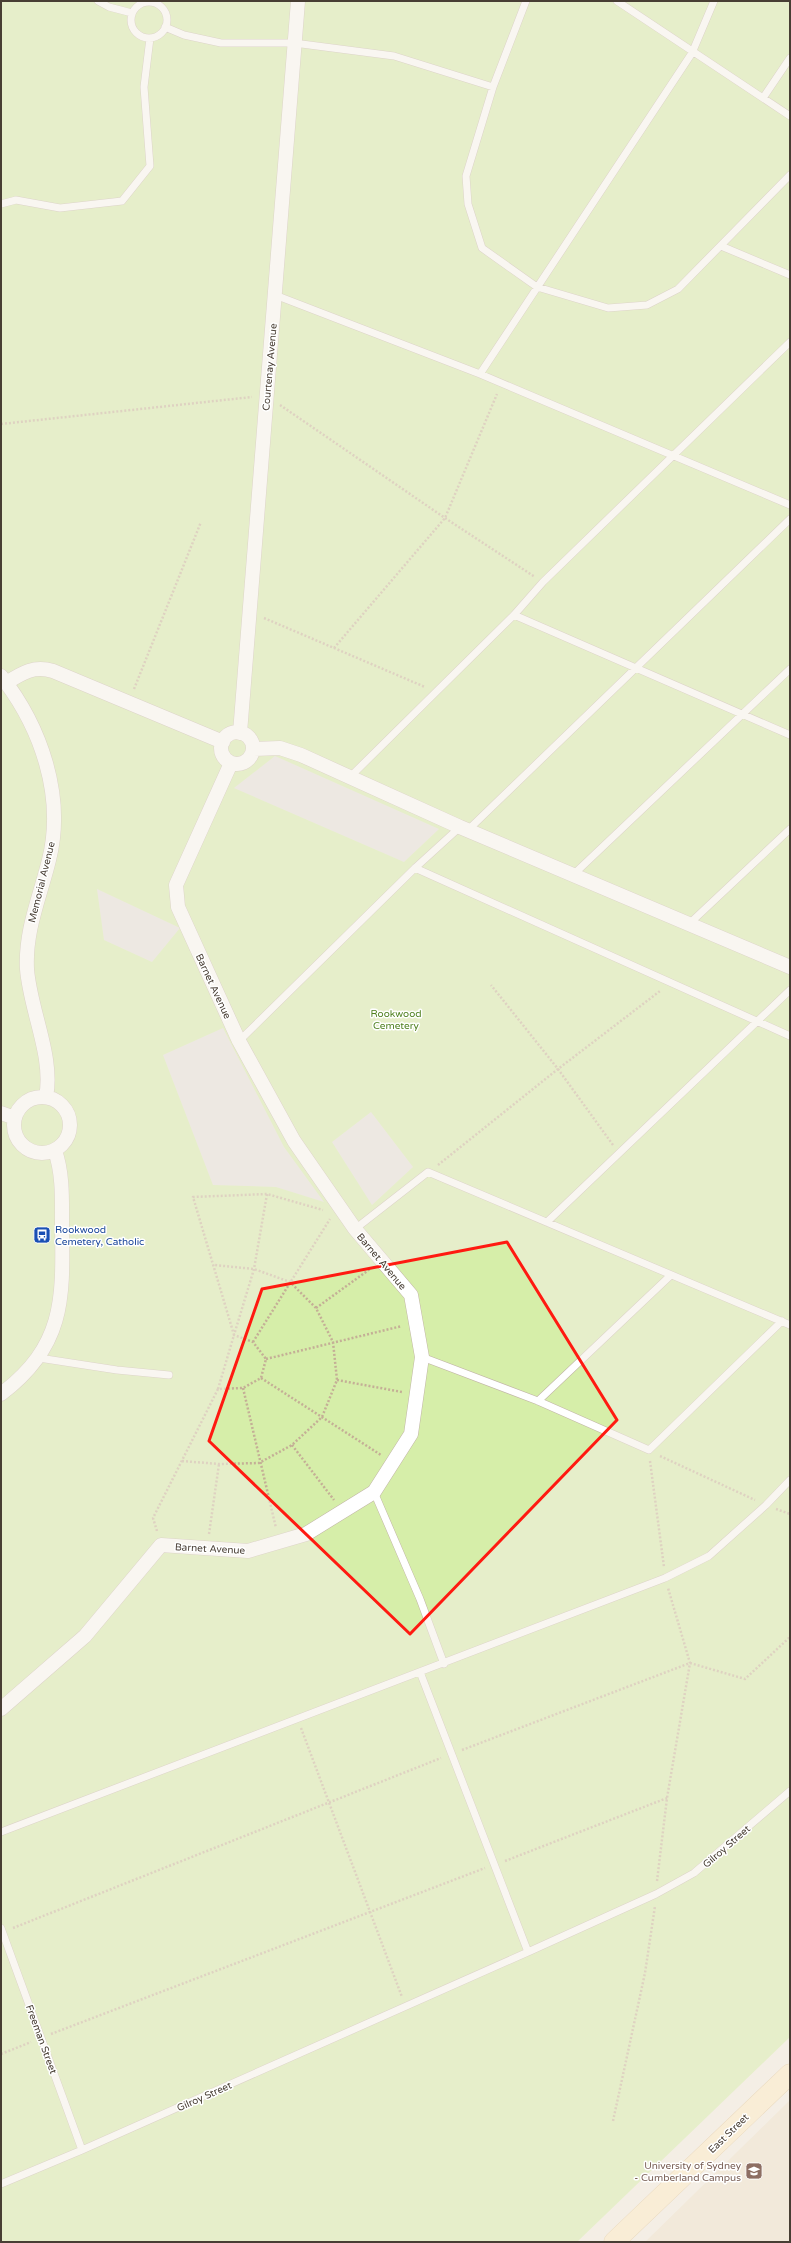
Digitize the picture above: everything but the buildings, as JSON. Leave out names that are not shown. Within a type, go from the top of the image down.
[{"type":"main road","name":"East Street","points":[[614,2242],[790,2074]]},
{"type":"street","name":"Courtenay Avenue","points":[[240,733],[298,1]]},
{"type":"street","points":[[4,679],[24,671],[45,668],[128,704],[223,742]]},
{"type":"street","name":"Memorial Avenue","points":[[4,679],[35,734],[44,756],[53,797],[54,820],[51,851],[32,914],[27,953],[30,991],[46,1066],[46,1097]]},
{"type":"street","points":[[240,733],[250,740],[253,749],[250,757],[246,762],[240,764],[231,763],[223,754],[223,742],[231,734],[240,733]]},
{"type":"street","points":[[253,749],[280,748],[790,967]]},
{"type":"street","name":"Barnet Avenue","points":[[1,1709],[85,1636],[162,1545],[248,1551],[306,1534],[374,1492],[411,1434],[422,1357],[411,1295],[355,1229],[294,1141],[240,1041],[178,907],[176,885],[231,763]]},
{"type":"street","points":[[46,1097],[53,1099],[64,1108],[70,1121],[70,1128],[66,1141],[55,1151],[48,1153],[34,1152],[22,1145],[15,1132],[15,1118],[22,1106],[27,1102],[46,1097]]},
{"type":"street","points":[[1,1113],[15,1118]]},
{"type":"street","points":[[1,1394],[16,1383],[39,1358],[54,1328],[62,1292],[60,1168],[55,1151]]},
{"type":"lane","points":[[98,1],[108,7],[132,13]]},
{"type":"lane","points":[[161,8],[166,1]]},
{"type":"lane","points":[[526,1],[493,87],[466,176],[468,204],[482,248],[537,287],[608,308],[646,305],[678,289],[790,175]]},
{"type":"lane","points":[[616,1],[692,53],[790,116]]},
{"type":"lane","points":[[480,374],[692,53],[714,1]]},
{"type":"lane","points":[[145,3],[157,4],[161,8],[166,18],[165,27],[160,34],[150,38],[144,37],[134,30],[132,25],[132,13],[136,8],[145,3]]},
{"type":"lane","points":[[165,27],[184,34],[221,43],[294,43],[394,56],[493,87]]},
{"type":"lane","points":[[1,204],[16,200],[60,208],[122,201],[150,166],[144,87],[150,38]]},
{"type":"lane","points":[[763,98],[790,58]]},
{"type":"lane","points":[[720,246],[790,275]]},
{"type":"lane","points":[[275,295],[480,374],[673,454],[790,505]]},
{"type":"lane","points":[[350,777],[673,454],[790,342]]},
{"type":"lane","points":[[240,1041],[415,868],[464,828],[634,668],[790,518]]},
{"type":"lane","points":[[514,614],[634,668],[790,735]]},
{"type":"lane","points":[[574,874],[790,668]]},
{"type":"lane","points":[[689,924],[790,829]]},
{"type":"lane","points":[[415,868],[790,1036]]},
{"type":"lane","points":[[547,1222],[790,990]]},
{"type":"lane","points":[[355,1229],[428,1172],[790,1325]]},
{"type":"lane","points":[[538,1401],[671,1275]]},
{"type":"lane","points":[[422,1357],[538,1401],[649,1450],[782,1321]]},
{"type":"lane","points":[[39,1358],[117,1370],[169,1375]]},
{"type":"lane","points":[[1,1832],[444,1664],[665,1578],[709,1556],[766,1505],[790,1480]]},
{"type":"lane","points":[[374,1492],[420,1599],[444,1664]]},
{"type":"lane","points":[[420,1672],[450,1754],[528,1952]]},
{"type":"lane","name":"Gilroy Street","points":[[1,2184],[82,2150],[406,2007],[656,1894],[694,1873],[790,1791]]},
{"type":"lane","name":"Freeman Street","points":[[2,1930],[82,2150]]},
{"type":"path","points":[[334,648],[445,518],[502,383]]},
{"type":"path","points":[[1,424],[267,396],[445,518],[544,582]]},
{"type":"path","points":[[128,704],[201,522]]},
{"type":"path","points":[[249,612],[434,692]]},
{"type":"path","points":[[428,1172],[670,983]]},
{"type":"path","points":[[491,985],[558,1069],[619,1153]]},
{"type":"path","points":[[162,1545],[153,1518],[218,1389],[254,1269],[267,1194]]},
{"type":"path","points":[[234,1335],[193,1197],[267,1194],[328,1213]]},
{"type":"path","points":[[254,1342],[332,1215]]},
{"type":"path","points":[[316,1308],[382,1261]]},
{"type":"path","points":[[182,1461],[219,1464],[259,1463],[292,1445],[322,1417],[337,1380],[333,1342],[316,1308],[290,1282],[254,1269],[214,1265]]},
{"type":"path","points":[[266,1359],[416,1322]]},
{"type":"path","points":[[218,1389],[243,1388],[261,1378],[266,1359],[254,1342],[234,1335]]},
{"type":"path","points":[[261,1378],[393,1463]]},
{"type":"path","points":[[337,1380],[416,1395]]},
{"type":"path","points":[[243,1388],[259,1463],[280,1542]]},
{"type":"path","points":[[292,1445],[343,1511]]},
{"type":"path","points":[[649,1450],[766,1505],[790,1514]]},
{"type":"path","points":[[613,2121],[645,1973],[656,1894],[666,1798],[690,1663],[665,1578],[649,1450]]},
{"type":"path","points":[[207,1548],[219,1464]]},
{"type":"path","points":[[2,1930],[450,1754],[690,1663],[744,1679],[790,1637]]},
{"type":"path","points":[[297,1719],[406,2007]]},
{"type":"path","points":[[1,2054],[371,1913],[666,1798]]},
{"type":"highlighted area","points":[[507,1242],[617,1420],[410,1634],[209,1441],[262,1289]]},
{"type":"shaded area","points":[[275,756],[439,829],[404,862],[234,788]]},
{"type":"shaded area","points":[[97,889],[180,928],[152,962],[104,940]]},
{"type":"shaded area","points":[[223,1028],[284,1147],[324,1202],[276,1187],[213,1185],[163,1055]]},
{"type":"shaded area","points":[[371,1112],[413,1167],[372,1205],[332,1142]]},
{"type":"shaded area","name":"University of Sydney - Cumberland Campus","points":[[790,2100],[790,2242],[645,2242]]},
{"type":"green space","name":"Rookwood Cemetery","points":[[1,1],[790,1],[790,2037],[577,2242],[1,2242]]},
{"type":"place","name":"Rookwood Cemetery, Catholic","points":[[42,1235]]},
{"type":"place","name":"University of Sydney - Cumberland Campus","points":[[754,2171]]}]
